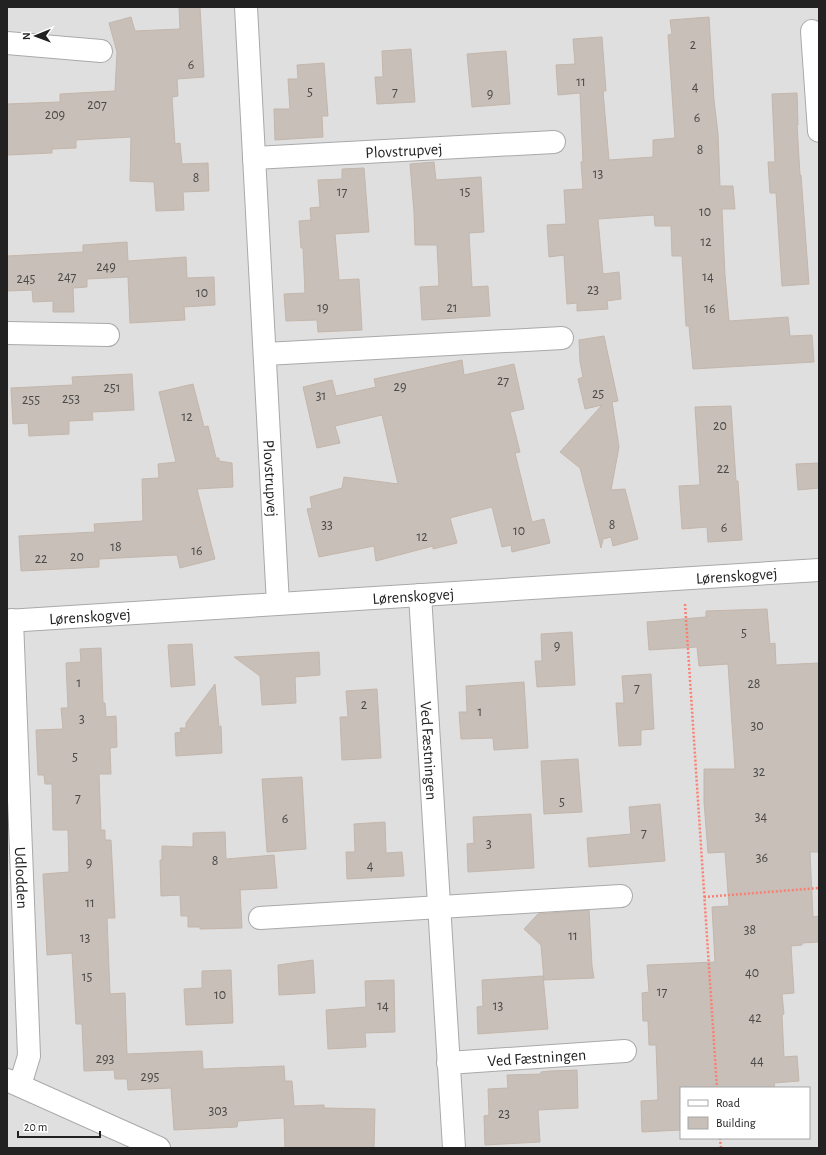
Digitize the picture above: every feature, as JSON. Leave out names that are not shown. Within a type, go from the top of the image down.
[{"type":"street","name":"Plovstrupvej","points":[[246,7],[278,604]]},
{"type":"street","points":[[812,32],[819,131]]},
{"type":"street","points":[[7,43],[101,51]]},
{"type":"street","name":"Plovstrupvej","points":[[254,158],[554,142]]},
{"type":"street","points":[[7,333],[108,335]]},
{"type":"street","points":[[265,354],[562,338]]},
{"type":"street","name":"Lørenskogvej","points":[[9,621],[819,570]]},
{"type":"street","name":"Ved Fæstningen","points":[[420,595],[454,1148]]},
{"type":"street","name":"Udlodden","points":[[9,621],[28,1056],[13,1083]]},
{"type":"street","points":[[260,918],[620,896]]},
{"type":"street","name":"Ved Fæstningen","points":[[448,1063],[625,1052]]},
{"type":"street","points":[[13,1083],[159,1148]]},
{"type":"path","points":[[683,578],[717,1087]]},
{"type":"path","points":[[704,897],[819,888]]},
{"type":"shaded area","points":[[7,7],[819,7],[819,1148],[7,1148]]},
{"type":"building","points":[[179,7],[200,7],[204,77],[177,79],[178,96],[172,97],[175,144],[180,143],[182,164],[208,163],[209,191],[183,192],[184,210],[156,211],[154,182],[130,181],[131,137],[76,140],[76,148],[52,149],[52,153],[7,155],[7,104],[60,102],[60,94],[115,91],[117,52],[109,23],[131,17],[135,31],[180,29]]},
{"type":"building","points":[[709,17],[714,100],[718,134],[720,186],[733,186],[735,209],[722,209],[729,321],[788,317],[790,336],[812,335],[814,362],[693,369],[689,326],[686,326],[682,256],[672,256],[671,226],[655,226],[654,215],[598,219],[603,274],[619,272],[621,299],[607,301],[608,309],[577,311],[577,303],[567,304],[564,255],[549,257],[547,225],[566,224],[564,190],[583,189],[580,93],[558,95],[556,65],[575,64],[573,39],[602,37],[606,91],[603,91],[609,160],[653,157],[653,140],[675,138],[668,35],[672,34],[670,20]]},
{"type":"building","points":[[411,49],[415,102],[377,104],[375,77],[383,77],[382,51]]},
{"type":"building","points":[[506,51],[510,104],[472,107],[467,54]]},
{"type":"building","points":[[324,63],[328,116],[322,116],[323,137],[275,140],[274,109],[290,109],[288,79],[298,79],[297,65]]},
{"type":"building","points":[[797,93],[800,175],[809,284],[782,286],[776,193],[770,193],[768,162],[775,162],[772,94]]},
{"type":"building","points":[[434,162],[436,180],[481,177],[484,232],[469,233],[472,287],[488,286],[490,316],[422,320],[420,287],[439,286],[437,245],[415,245],[410,164]]},
{"type":"building","points":[[364,168],[369,232],[335,234],[339,280],[359,279],[362,330],[318,332],[317,320],[286,321],[284,294],[305,293],[303,248],[301,248],[299,221],[311,220],[310,208],[320,207],[318,180],[342,179],[342,169]]},
{"type":"building","points":[[127,242],[128,261],[186,257],[187,278],[214,277],[215,305],[184,307],[185,320],[130,323],[128,277],[87,279],[87,287],[73,288],[74,312],[53,312],[53,301],[33,302],[32,290],[8,291],[7,256],[83,252],[83,245]]},
{"type":"building","points":[[604,336],[618,401],[612,402],[619,447],[611,490],[625,489],[638,539],[613,546],[611,537],[603,539],[601,548],[580,468],[560,452],[602,405],[585,409],[578,379],[583,377],[580,362],[579,340]]},
{"type":"building","points":[[462,360],[464,375],[514,364],[524,409],[510,412],[520,452],[515,453],[532,522],[544,519],[550,543],[512,552],[511,545],[502,547],[492,507],[450,518],[457,543],[433,549],[433,546],[376,561],[374,546],[319,557],[307,509],[312,508],[310,497],[342,488],[344,477],[398,484],[382,415],[335,426],[340,443],[317,448],[303,387],[332,380],[336,396],[376,387],[374,379]]},
{"type":"building","points":[[132,374],[134,410],[92,412],[93,420],[69,421],[69,434],[29,436],[28,423],[13,424],[11,388],[73,385],[72,377]]},
{"type":"building","points":[[193,384],[204,427],[208,426],[216,458],[219,458],[219,461],[232,463],[233,487],[197,489],[215,559],[180,568],[177,555],[99,559],[99,567],[21,571],[19,536],[95,532],[94,524],[143,521],[142,479],[159,478],[158,464],[176,462],[159,392]]},
{"type":"building","points":[[731,406],[742,540],[708,542],[707,527],[682,529],[679,486],[700,485],[695,407]]},
{"type":"building","points":[[819,463],[819,488],[798,490],[796,464]]},
{"type":"building","points":[[767,609],[770,644],[775,643],[776,665],[819,663],[819,852],[810,852],[813,917],[819,916],[819,942],[802,943],[802,945],[791,946],[794,993],[782,994],[784,1014],[782,1015],[784,1057],[797,1056],[799,1081],[774,1083],[775,1087],[680,1087],[680,1130],[642,1132],[641,1101],[658,1100],[656,1045],[649,1045],[648,1021],[643,1021],[642,993],[649,992],[647,965],[715,962],[712,907],[729,906],[725,852],[708,853],[704,802],[704,769],[735,769],[728,664],[699,666],[697,647],[649,650],[647,622],[706,617],[706,611]]},
{"type":"building","points":[[572,632],[575,685],[537,687],[535,661],[542,661],[541,634]]},
{"type":"building","points":[[192,644],[195,685],[171,687],[168,645]]},
{"type":"building","points":[[101,648],[103,703],[105,703],[106,717],[116,716],[117,747],[110,748],[111,774],[99,774],[101,830],[105,830],[105,840],[111,840],[115,918],[107,918],[110,994],[125,993],[127,1054],[202,1051],[203,1069],[284,1066],[285,1081],[292,1081],[294,1106],[324,1105],[324,1108],[375,1109],[374,1148],[285,1148],[284,1118],[238,1121],[237,1127],[174,1130],[171,1088],[128,1090],[127,1079],[115,1079],[114,1070],[84,1071],[82,1024],[76,1024],[72,953],[47,955],[43,874],[69,872],[68,830],[53,830],[52,784],[45,784],[44,775],[38,775],[36,730],[63,729],[61,708],[68,708],[66,663],[81,662],[80,649]]},
{"type":"building","points":[[319,652],[320,675],[295,677],[296,703],[262,705],[260,676],[234,657]]},
{"type":"building","points":[[651,674],[654,729],[641,730],[641,745],[619,746],[616,703],[624,703],[622,676]]},
{"type":"building","points":[[524,682],[528,748],[494,750],[493,738],[461,739],[459,712],[467,712],[466,686]]},
{"type":"building","points":[[215,684],[219,727],[221,726],[222,753],[176,756],[175,733],[181,732],[180,728],[186,728],[186,723]]},
{"type":"building","points":[[377,689],[381,758],[342,760],[340,717],[348,717],[346,691]]},
{"type":"building","points":[[578,759],[582,812],[544,814],[541,761]]},
{"type":"building","points":[[302,777],[306,849],[267,852],[262,779]]},
{"type":"building","points":[[660,804],[665,861],[589,867],[587,838],[631,834],[629,807]]},
{"type":"building","points":[[531,814],[534,868],[468,872],[467,844],[474,843],[473,817]]},
{"type":"building","points":[[385,822],[386,853],[402,852],[404,876],[347,879],[346,852],[355,852],[354,824]]},
{"type":"building","points":[[225,832],[226,859],[274,855],[277,888],[240,890],[242,928],[200,929],[200,927],[188,927],[188,916],[181,916],[180,895],[161,896],[160,860],[162,860],[162,846],[193,847],[193,833]]},
{"type":"building","points":[[589,910],[594,978],[544,980],[541,945],[524,929],[538,914]]},
{"type":"building","points":[[313,960],[315,993],[279,995],[278,965]]},
{"type":"building","points":[[231,970],[233,1023],[186,1025],[184,989],[202,988],[202,971]]},
{"type":"building","points":[[543,976],[548,1029],[478,1034],[477,1007],[483,1006],[482,980]]},
{"type":"building","points":[[394,980],[395,1032],[365,1033],[366,1047],[328,1049],[326,1010],[366,1007],[365,981]]},
{"type":"building","points":[[577,1070],[578,1108],[538,1110],[540,1142],[485,1145],[484,1116],[489,1115],[488,1089],[508,1088],[507,1075],[541,1074],[541,1072],[550,1071]]}]
